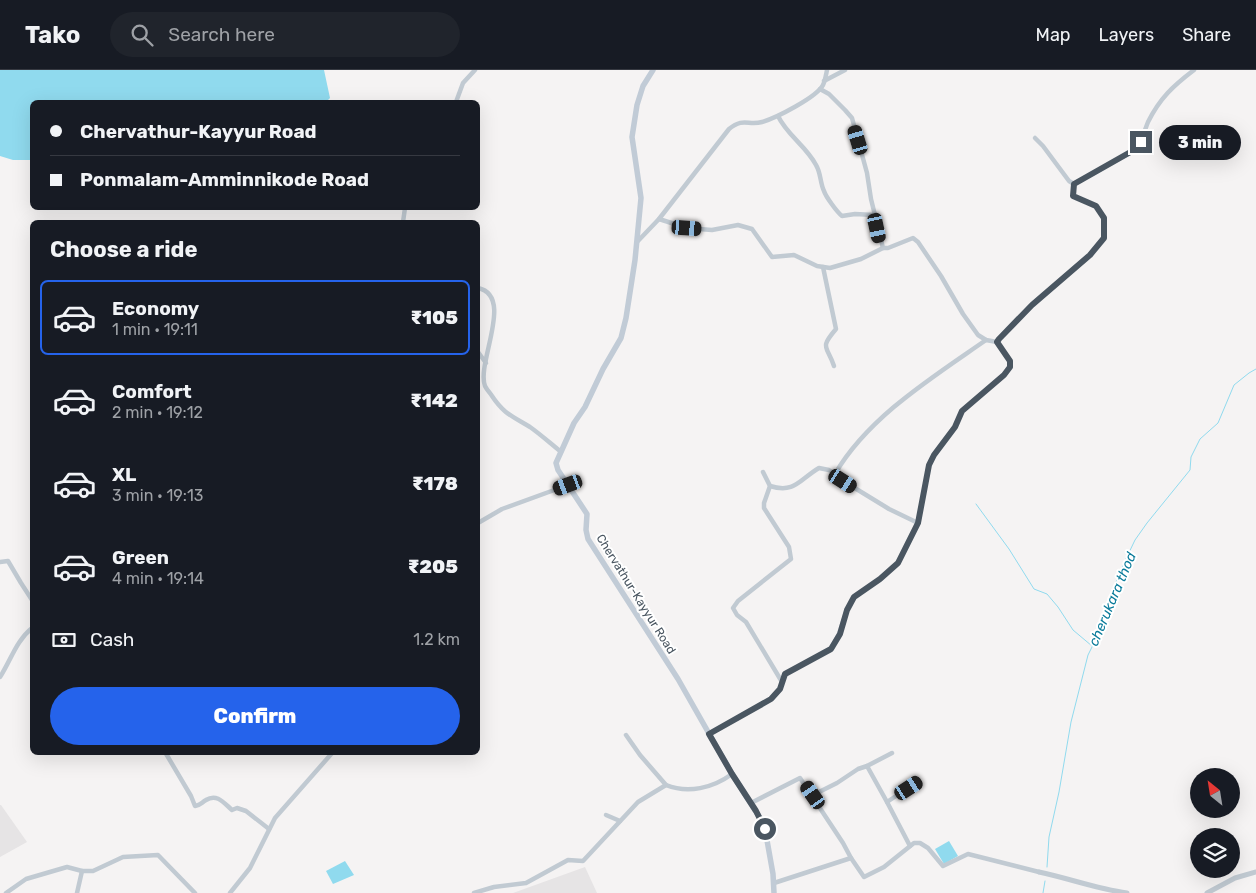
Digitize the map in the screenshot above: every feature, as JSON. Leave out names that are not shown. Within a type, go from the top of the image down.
[{"type":"main road","name":"Chervathur-Kayyur Road","points":[[653,70],[644,86],[637,105],[632,137],[640,198],[626,318],[621,338],[613,355],[603,369],[585,408],[560,451],[556,463],[558,470],[587,514],[586,530],[588,539],[678,680],[765,829],[774,893]]},
{"type":"street","points":[[457,100],[463,83],[475,70]]},
{"type":"street","points":[[636,242],[659,219],[729,129],[742,122],[760,123],[802,103],[822,87],[827,70]]},
{"type":"street","points":[[824,81],[845,70]]},
{"type":"street","points":[[1074,184],[1134,150],[1141,142],[1159,102],[1172,86],[1194,70]]},
{"type":"street","points":[[820,89],[829,94],[852,118],[867,173],[874,215],[883,248]]},
{"type":"street","points":[[778,116],[783,126],[802,144],[818,167],[824,191],[838,213],[842,216],[855,214],[874,215]]},
{"type":"street","points":[[1035,138],[1069,181],[1074,184]]},
{"type":"street","points":[[997,342],[1032,305],[1090,255],[1104,238],[1104,218],[1096,206],[1073,196],[1074,184]]},
{"type":"street","points":[[659,219],[687,228],[712,230],[738,225],[752,229],[772,257],[794,255],[816,266],[830,268],[861,259],[883,248],[888,248],[914,238],[941,276],[963,314],[978,335],[986,340],[997,342],[1010,361],[1010,367],[1004,375],[962,411],[955,427],[934,455],[929,465],[918,523],[898,563],[880,579],[854,597],[847,610],[840,634],[831,649],[785,674],[780,689],[771,699],[709,734]]},
{"type":"street","points":[[823,267],[836,329],[827,340],[825,347],[834,366]]},
{"type":"street","points":[[480,288],[490,295],[494,306],[494,320],[486,364],[485,386],[498,406],[509,416],[532,428],[560,451]]},
{"type":"street","points":[[835,474],[844,458],[880,419],[930,379],[986,340]]},
{"type":"street","points":[[480,355],[486,364]]},
{"type":"street","points":[[770,486],[780,489],[790,488],[819,468],[829,470],[840,479],[889,509],[918,523]]},
{"type":"street","points":[[764,472],[770,486],[764,508],[789,547],[791,559],[733,608],[737,615],[746,622],[782,682]]},
{"type":"street","points":[[480,522],[502,509],[568,485]]},
{"type":"street","points":[[0,562],[8,561],[30,597]]},
{"type":"street","points":[[0,677],[20,640],[30,630]]},
{"type":"street","points":[[626,735],[640,755],[666,785],[676,789],[704,788],[721,782],[732,774]]},
{"type":"street","points":[[813,795],[837,783],[858,769],[892,753]]},
{"type":"street","points":[[167,755],[195,806],[214,797],[218,798],[232,810],[237,808],[246,811],[269,830]]},
{"type":"street","points":[[230,893],[250,868],[275,818],[330,755]]},
{"type":"street","points":[[867,766],[910,846]]},
{"type":"street","points":[[751,803],[800,778],[813,795],[864,877],[884,866],[914,843],[920,843],[928,848],[943,866],[968,854],[1086,885],[1127,893]]},
{"type":"street","points":[[887,802],[918,782]]},
{"type":"street","points":[[474,893],[494,887],[526,883],[568,860],[583,861],[638,802],[666,785]]},
{"type":"street","points":[[606,815],[620,821]]},
{"type":"street","points":[[6,893],[26,879],[47,872],[67,867],[82,871],[94,871],[123,857],[158,855],[195,893]]},
{"type":"street","points":[[774,883],[851,858]]},
{"type":"street","points":[[77,893],[82,871]]},
{"type":"street","points":[[1207,893],[1235,878],[1256,872]]},
{"type":"street","points":[[1219,887],[1222,893]]},
{"type":"shaded area","points":[[0,805],[27,842],[0,857]]},
{"type":"shaded area","points":[[585,867],[597,893],[513,893]]},
{"type":"water","points":[[0,70],[324,70],[330,98],[328,100],[30,100],[30,160],[13,160],[0,156]]},
{"type":"water","points":[[949,841],[958,856],[944,864],[935,849]]},
{"type":"water","points":[[345,861],[354,875],[333,884],[326,871]]},
{"type":"waterway","name":"cherukara thod","points":[[1047,867],[1049,837],[1071,722],[1088,655],[1097,637],[1104,611],[1124,563],[1135,540],[1147,523],[1190,470],[1191,457],[1200,439],[1218,423],[1234,385],[1256,369]]},
{"type":"waterway","points":[[976,504],[1009,549],[1034,589],[1047,594],[1073,630],[1092,646]]},
{"type":"waterway","points":[[1043,893],[1045,881]]},
{"type":"route","points":[[765,829],[709,734],[771,699],[780,689],[785,674],[831,649],[840,634],[847,610],[854,597],[880,579],[898,563],[918,523],[929,465],[934,455],[955,427],[962,411],[1004,375],[1011,365],[997,342],[1032,305],[1090,255],[1104,238],[1104,218],[1096,206],[1073,196],[1074,184],[1134,150],[1141,142]]}]
